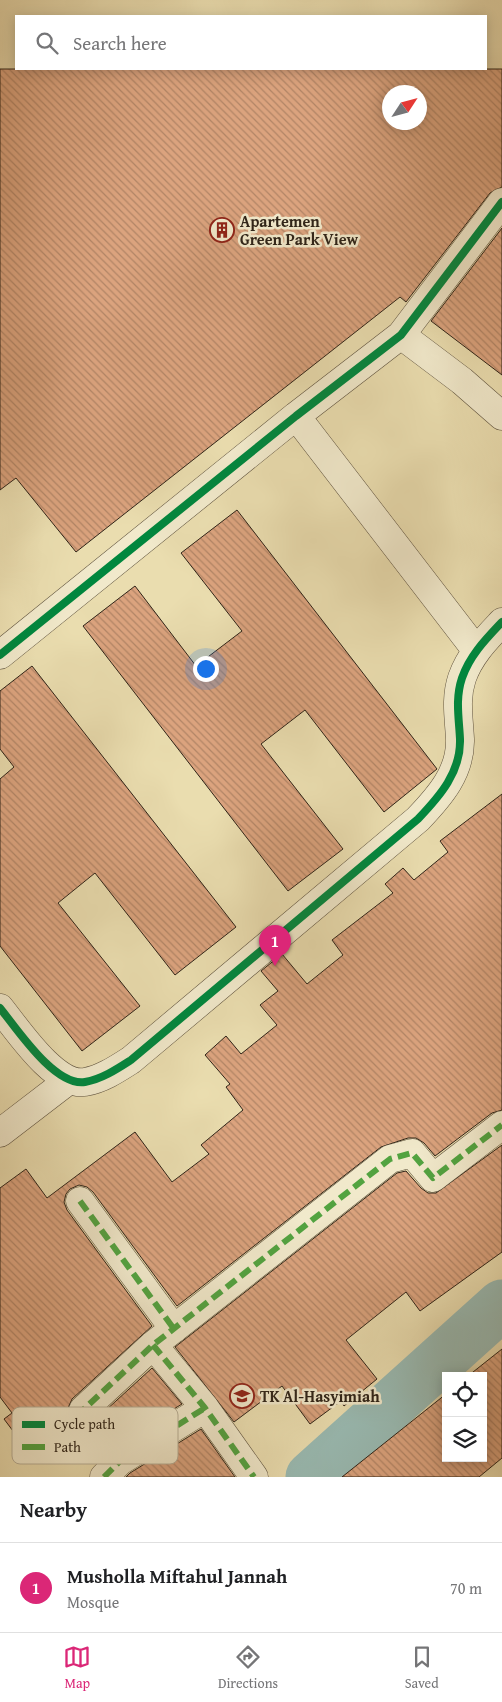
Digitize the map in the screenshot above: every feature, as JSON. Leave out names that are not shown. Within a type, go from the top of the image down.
[{"type":"street","points":[[0,655],[296,416],[401,335],[502,202]]},
{"type":"street","points":[[401,335],[462,381],[502,416]]},
{"type":"street","points":[[296,416],[476,650]]},
{"type":"street","points":[[0,1008],[33,1050],[68,1080],[84,1082],[109,1074],[131,1060],[418,819],[439,797],[458,761],[460,741],[456,704],[462,678],[476,650],[502,622]]},
{"type":"street","points":[[0,1133],[68,1080]]},
{"type":"street","points":[[86,1407],[153,1345],[390,1159],[412,1153],[433,1178],[502,1125]]},
{"type":"street","points":[[80,1201],[174,1329]]},
{"type":"street","points":[[153,1345],[205,1408],[253,1476]]},
{"type":"street","points":[[178,1426],[205,1408]]},
{"type":"building","name":"Apartemen Green Park View","points":[[0,69],[502,69],[502,187],[490,193],[406,302],[400,297],[76,552],[16,478],[0,490]]},
{"type":"building","points":[[502,228],[502,375],[431,321]]},
{"type":"building","points":[[237,510],[437,769],[384,812],[305,710],[261,744],[343,849],[288,891],[83,626],[135,586],[196,666],[242,631],[181,553]]},
{"type":"building","points":[[32,666],[236,927],[175,975],[95,873],[58,903],[140,1006],[82,1051],[0,946],[0,779],[14,767],[0,749],[0,691]]},
{"type":"building","points":[[502,794],[502,1110],[492,1113],[435,1156],[424,1143],[416,1138],[408,1138],[381,1147],[177,1306],[93,1192],[87,1187],[79,1185],[70,1189],[66,1194],[64,1202],[67,1210],[152,1326],[72,1399],[68,1407],[12,1407],[12,1413],[0,1397],[0,1188],[26,1169],[47,1198],[135,1132],[172,1182],[209,1154],[201,1145],[243,1110],[226,1087],[230,1084],[205,1055],[226,1036],[241,1054],[277,1025],[260,1005],[278,991],[261,971],[282,954],[307,984],[343,955],[332,940],[393,893],[385,884],[403,868],[414,880],[448,852],[440,841]]},
{"type":"building","points":[[502,1145],[502,1252],[420,1311],[406,1292],[346,1340],[377,1379],[344,1406],[341,1401],[310,1424],[282,1386],[234,1422],[175,1347],[397,1173],[406,1171],[421,1188],[428,1193],[436,1193]]},
{"type":"building","points":[[502,1349],[502,1458],[479,1477],[342,1477],[442,1397],[442,1462],[487,1462],[487,1372],[473,1372]]},
{"type":"building","points":[[152,1368],[182,1404],[177,1407],[109,1407]]},
{"type":"building","points":[[12,1413],[12,1430],[4,1419]]},
{"type":"building","points":[[201,1429],[235,1477],[126,1477],[145,1464],[178,1464],[178,1443]]},
{"type":"waterway","points":[[311,1477],[502,1305]]},
{"type":"marked path","points":[[86,1407],[153,1345],[390,1159],[412,1153],[433,1178],[502,1125]]},
{"type":"marked path","points":[[80,1201],[174,1329]]},
{"type":"marked path","points":[[153,1345],[205,1408],[254,1477]]},
{"type":"marked path","points":[[178,1425],[205,1408]]},
{"type":"marked path","points":[[104,1477],[117,1464]]},
{"type":"cycle path","points":[[0,655],[296,416],[401,335],[502,202]]},
{"type":"cycle path","points":[[0,1008],[38,1055],[61,1076],[73,1081],[85,1082],[97,1079],[131,1060],[418,819],[434,801],[448,783],[457,762],[460,739],[458,701],[465,670],[484,641],[502,622]]},
{"type":"place","name":"Apartemen Green Park View","points":[[222,230]]},
{"type":"place","name":"Musholla Miftahul Jannah","points":[[275,966]]},
{"type":"place","name":"TK Al-Hasyimiah","points":[[242,1396]]}]
